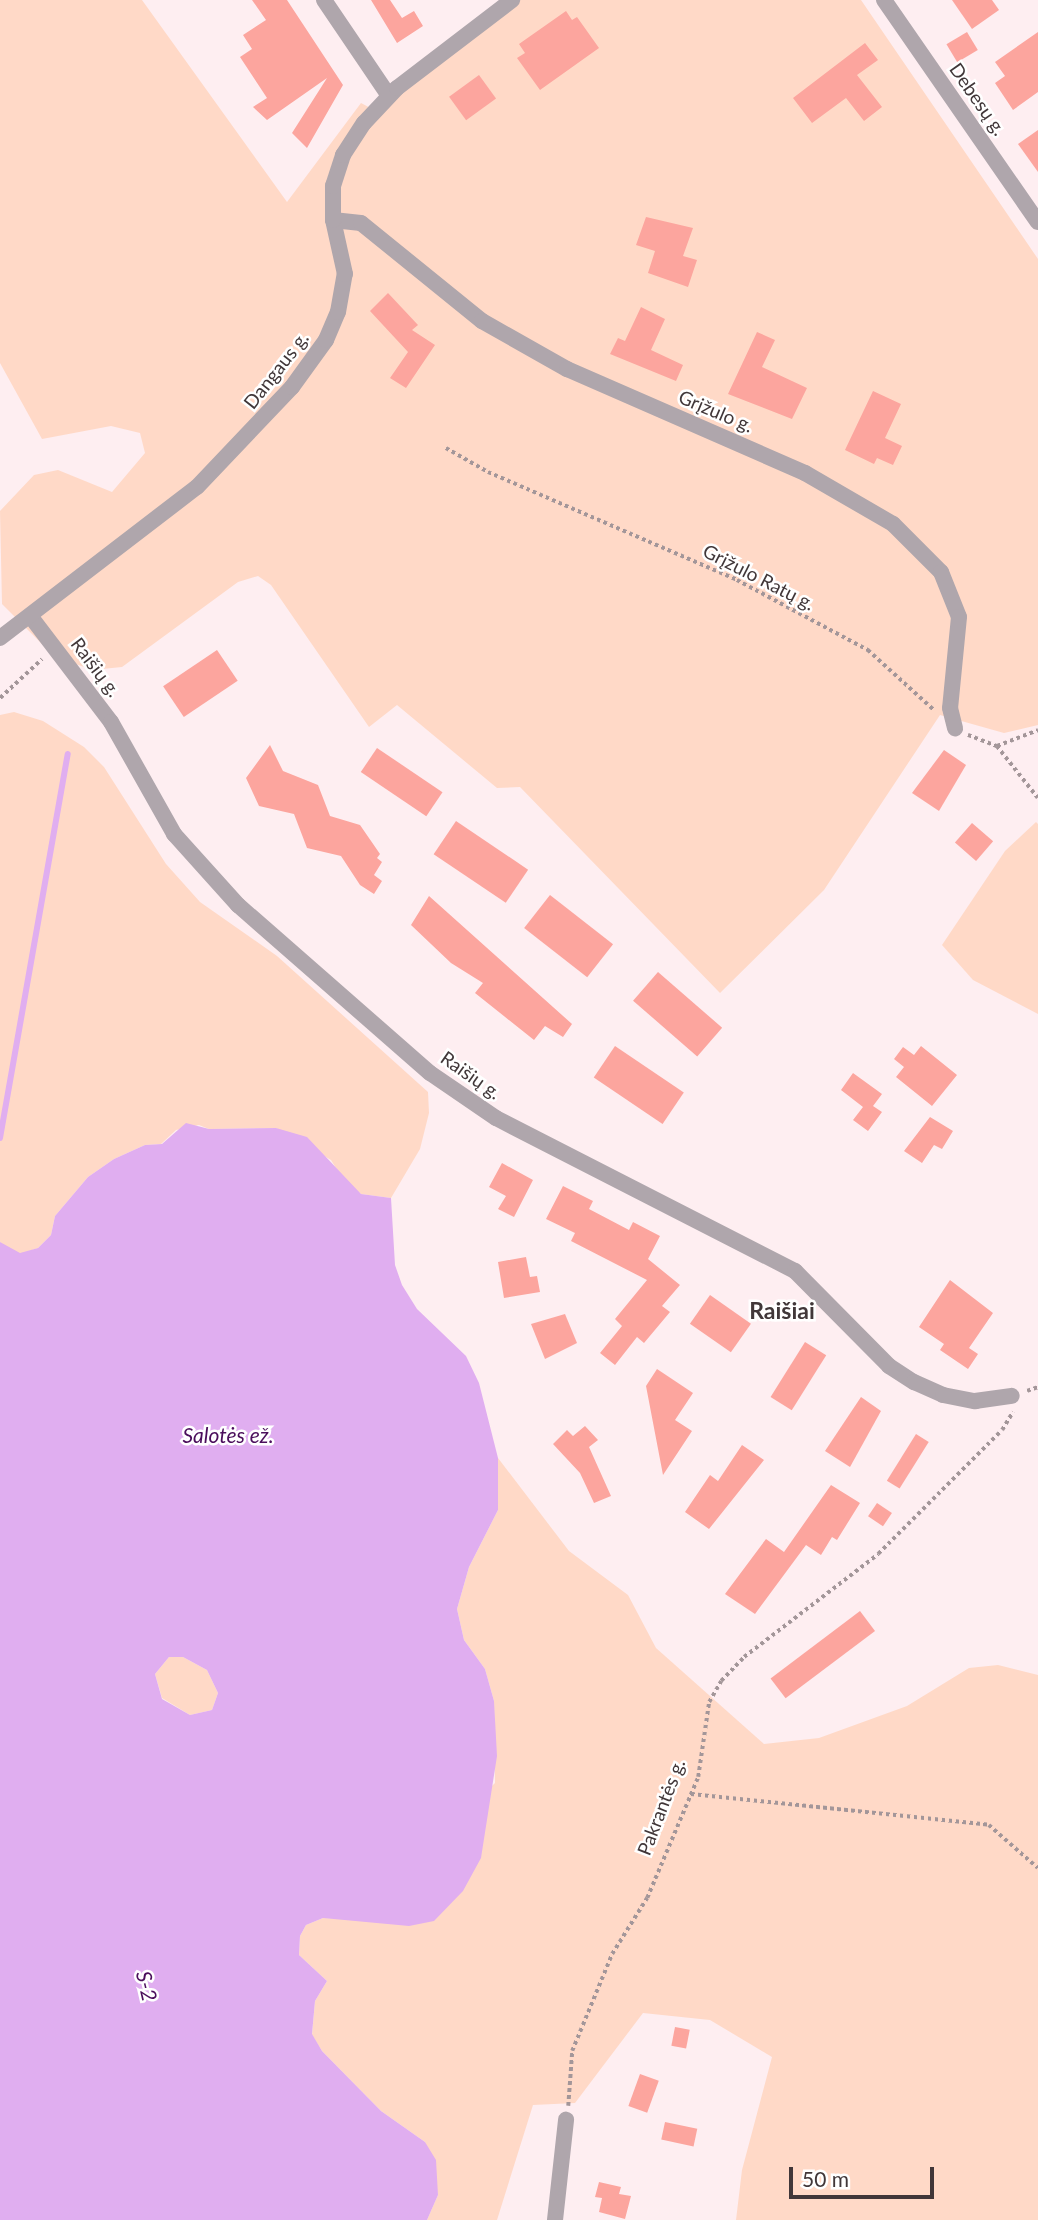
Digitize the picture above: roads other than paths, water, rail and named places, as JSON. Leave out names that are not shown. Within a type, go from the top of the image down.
[{"type":"street","points":[[324,0],[389,96]]},
{"type":"street","name":"Dangaus g.","points":[[0,638],[31,617],[197,487],[292,387],[326,340],[338,312],[345,274],[333,220],[333,186],[343,155],[389,96],[512,0]]},
{"type":"street","name":"Debesų g.","points":[[884,0],[1038,222]]},
{"type":"street","name":"Grįžulo g.","points":[[333,220],[361,223],[482,321],[567,369],[805,473],[893,524],[941,572],[958,617],[950,708],[955,728]]},
{"type":"street","name":"Raišių g.","points":[[31,617],[111,722],[174,834],[238,905],[430,1073],[496,1118],[795,1271],[889,1366],[914,1382],[943,1395],[975,1401],[1012,1396]]},
{"type":"street","points":[[555,2220],[566,2120]]},
{"type":"water","name":"Salotės ež.","points":[[186,1123],[209,1129],[276,1128],[307,1137],[361,1194],[391,1198],[395,1265],[402,1285],[417,1309],[466,1356],[479,1383],[498,1458],[498,1510],[469,1567],[457,1609],[464,1640],[485,1669],[494,1701],[497,1756],[481,1858],[463,1891],[434,1921],[409,1926],[323,1918],[306,1925],[300,1936],[299,1955],[327,1981],[315,2001],[312,2034],[322,2051],[381,2111],[425,2142],[436,2160],[438,2195],[427,2220],[0,2220],[0,1242],[20,1253],[38,1248],[51,1235],[55,1216],[88,1177],[114,1159],[145,1145],[162,1144]],"holes":[[[169,1657],[183,1657],[207,1670],[218,1693],[212,1710],[190,1715],[162,1699],[155,1674]]]},
{"type":"waterway","points":[[0,1138],[68,754]]},
{"type":"district","name":"Raišiai","points":[[782,1310]]},
{"type":"water label","name":"S-2","points":[[147,1986]]}]
